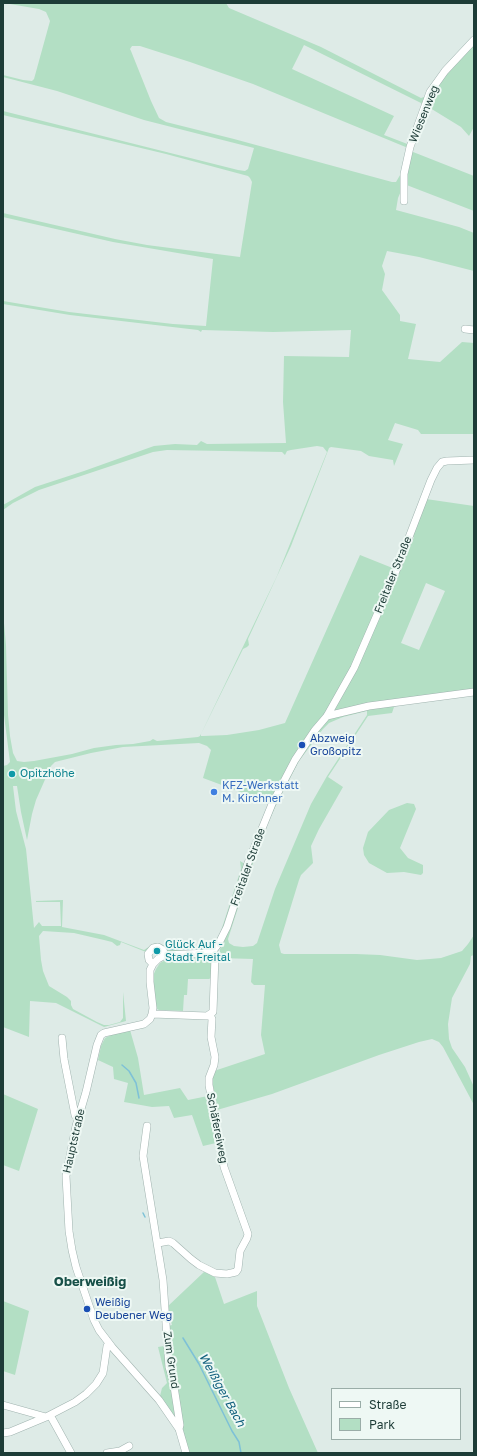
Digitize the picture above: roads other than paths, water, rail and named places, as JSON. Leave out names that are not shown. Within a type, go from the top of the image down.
[{"type":"street","name":"Wiesenweg","points":[[404,201],[404,174],[410,147],[430,92],[445,71],[474,40]]},
{"type":"street","points":[[465,329],[474,330]]},
{"type":"street","name":"Freitaler Straße","points":[[213,951],[223,937],[254,848],[272,804],[295,760],[315,730],[327,716],[354,668],[390,585],[428,486],[437,468],[442,462],[446,461],[474,460]]},
{"type":"street","points":[[327,716],[369,706],[474,692]]},
{"type":"street","points":[[153,964],[149,960],[148,954],[153,948],[158,947],[165,955]]},
{"type":"street","points":[[210,1015],[189,1016],[152,1014],[150,970],[158,959],[165,955],[201,954],[213,951]]},
{"type":"street","name":"Schäfereiweg","points":[[158,1243],[169,1241],[199,1265],[215,1273],[227,1274],[236,1272],[238,1269],[240,1250],[248,1234],[224,1167],[209,1085],[209,1078],[214,1066],[215,1058],[211,1037],[212,1019],[210,1015],[213,1012],[215,956],[213,951]]},
{"type":"street","name":"Hauptstraße","points":[[152,1014],[150,1019],[144,1024],[108,1031],[101,1036],[97,1045],[66,1176],[69,1231],[76,1267],[94,1320],[110,1344],[159,1400],[179,1429],[186,1453]]},
{"type":"street","points":[[62,1038],[64,1059],[75,1114],[80,1114]]},
{"type":"street","name":"Zum Grund","points":[[147,1126],[143,1156],[158,1243],[165,1295],[170,1367],[180,1425],[179,1429]]},
{"type":"street","points":[[3,1433],[10,1432],[48,1416],[75,1402],[96,1384],[103,1373],[107,1348],[110,1344]]},
{"type":"street","points":[[3,1405],[48,1416],[71,1453]]},
{"type":"street","points":[[107,1453],[120,1451],[129,1446]]},
{"type":"waterway","points":[[168,949],[203,949],[214,944]]},
{"type":"waterway","points":[[122,1065],[129,1071],[136,1083],[139,1098]]},
{"type":"waterway","points":[[143,1213],[145,1217]]},
{"type":"waterway","name":"Weißiger Bach","points":[[183,1338],[199,1364],[232,1431],[239,1442],[241,1453]]},
{"type":"place","name":"Abzweig Großopitz","points":[[302,745]]},
{"type":"place","name":"Opitzhöhe","points":[[12,774]]},
{"type":"place","name":"KFZ-Werkstatt M. Kirchner","points":[[214,792]]},
{"type":"place","name":"Glück Auf - Stadt Freital","points":[[157,951]]},
{"type":"place","name":"Weißig Deubener Weg","points":[[87,1309]]},
{"type":"district","name":"Oberweißig","points":[[90,1282]]}]
